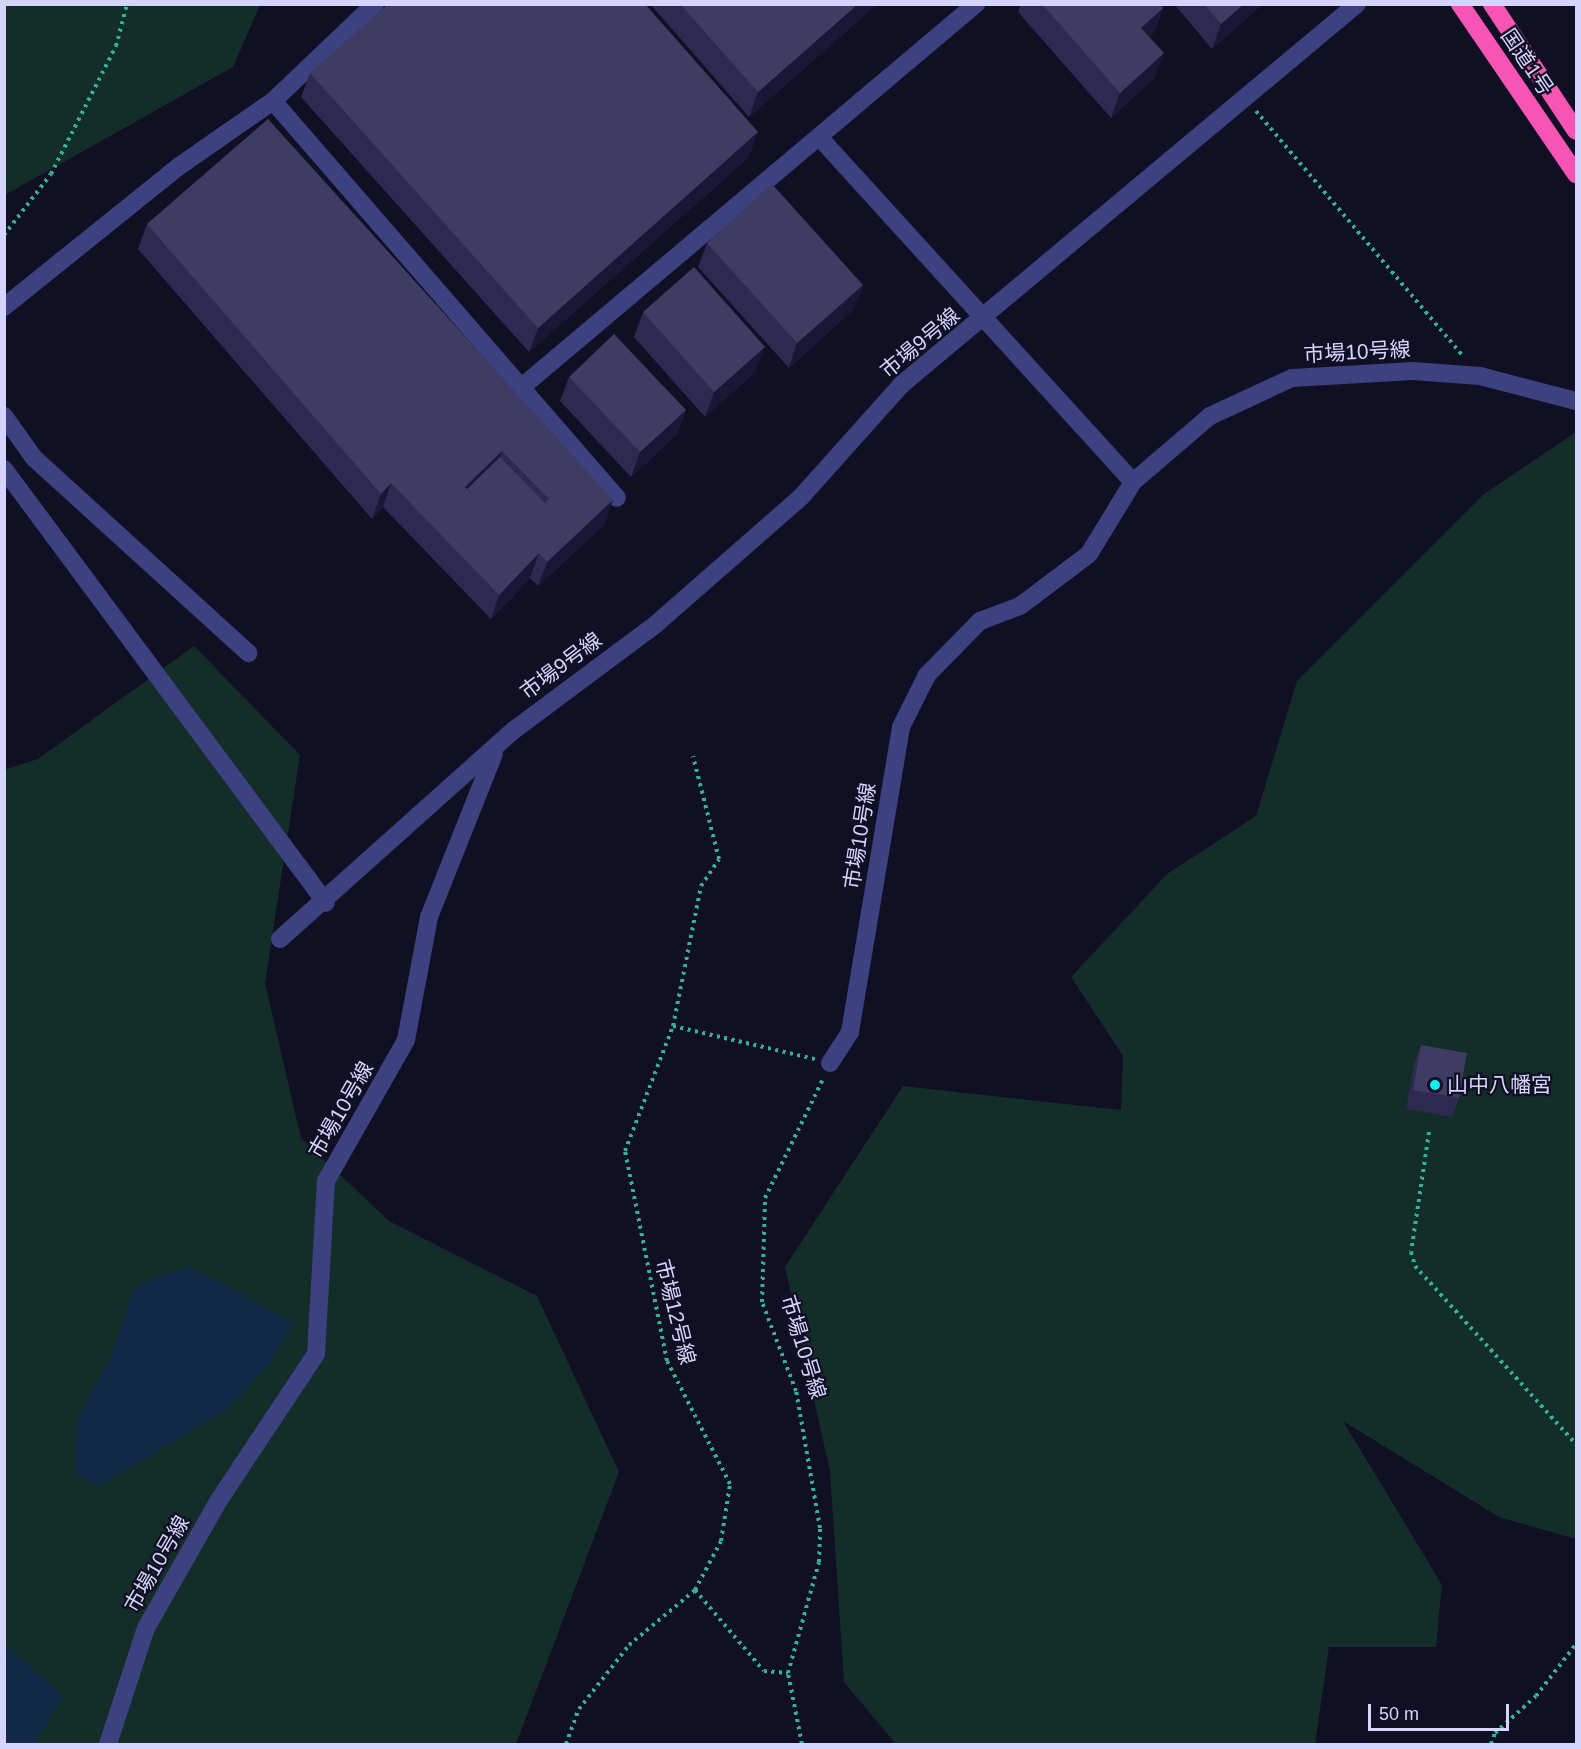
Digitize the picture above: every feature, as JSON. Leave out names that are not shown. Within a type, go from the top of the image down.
[{"type":"highway","name":"国道1号","points":[[1461,4],[1576,174]]},
{"type":"highway","name":"国道1号","points":[[1492,4],[1576,130]]},
{"type":"street","points":[[4,307],[178,167],[273,101],[375,4]]},
{"type":"street","points":[[523,386],[820,138],[976,4]]},
{"type":"street","name":"市場9号線","points":[[280,939],[326,903],[496,749],[656,624],[801,497],[901,385],[986,317],[1357,4]]},
{"type":"street","points":[[273,101],[523,386],[617,498]]},
{"type":"street","points":[[820,138],[986,317],[1133,482]]},
{"type":"street","name":"市場10号線","points":[[830,1063],[850,1032],[900,727],[927,675],[980,621],[1020,606],[1089,554],[1133,482],[1210,416],[1292,378],[1413,371],[1480,376],[1576,401]]},
{"type":"street","points":[[4,416],[34,458],[248,653]]},
{"type":"street","points":[[4,469],[326,903]]},
{"type":"street","name":"市場10号線","points":[[108,1744],[146,1628],[219,1500],[316,1354],[326,1181],[406,1040],[429,917],[496,749]]},
{"type":"path","points":[[4,235],[51,174],[116,46],[127,4]]},
{"type":"path","points":[[1245,99],[1480,376]]},
{"type":"path","name":"市場12号線","points":[[566,1744],[579,1709],[628,1645],[695,1590],[721,1541],[730,1484],[667,1360],[624,1151],[673,1026],[701,886],[719,859],[693,756]]},
{"type":"path","points":[[673,1026],[830,1063]]},
{"type":"path","name":"市場10号線","points":[[802,1744],[788,1673],[819,1562],[820,1528],[796,1391],[762,1302],[765,1198],[830,1063]]},
{"type":"path","points":[[1429,1132],[1411,1252],[1414,1266],[1576,1444]]},
{"type":"path","points":[[695,1590],[764,1671],[788,1673]]},
{"type":"path","points":[[1491,1744],[1576,1644]]},
{"type":"green space","points":[[5,4],[260,5],[233,67],[5,195]]},
{"type":"green space","points":[[1576,432],[1576,1539],[1499,1517],[1343,1421],[1442,1585],[1436,1647],[1329,1647],[1315,1744],[896,1744],[844,1682],[830,1472],[785,1267],[903,1086],[1121,1110],[1123,1056],[1071,977],[1167,874],[1256,816],[1297,681],[1484,494]]},
{"type":"green space","points":[[194,646],[300,755],[265,983],[301,1138],[389,1221],[537,1296],[619,1472],[516,1744],[5,1744],[4,770],[38,759]]},
{"type":"water","points":[[188,1266],[294,1323],[268,1366],[224,1411],[99,1486],[76,1474],[77,1420],[109,1362],[134,1287]]},
{"type":"water","points":[[5,1644],[63,1696],[34,1744],[5,1744]]},
{"type":"building","points":[[388,4],[645,4],[758,132],[538,328],[310,73]]},
{"type":"building","points":[[680,4],[858,4],[758,92]]},
{"type":"building","points":[[1042,4],[1159,4],[1163,8],[1141,28],[1164,53],[1120,93]]},
{"type":"building","points":[[1204,4],[1244,4],[1221,24]]},
{"type":"building","points":[[268,119],[613,500],[547,562],[539,553],[499,595],[391,483],[381,494],[147,224]],"holes":[[[502,451],[549,499],[511,534],[465,487]]]},
{"type":"building","points":[[772,184],[863,285],[797,343],[707,243]]},
{"type":"building","points":[[694,267],[765,347],[714,392],[643,312]]},
{"type":"building","points":[[614,334],[686,410],[640,452],[569,377]]},
{"type":"building","points":[[500,457],[545,503],[511,534],[467,489]]},
{"type":"building","points":[[1421,1045],[1467,1053],[1459,1098],[1413,1090]]},
{"type":"place","name":"山中八幡宮","points":[[1435,1085]]}]
